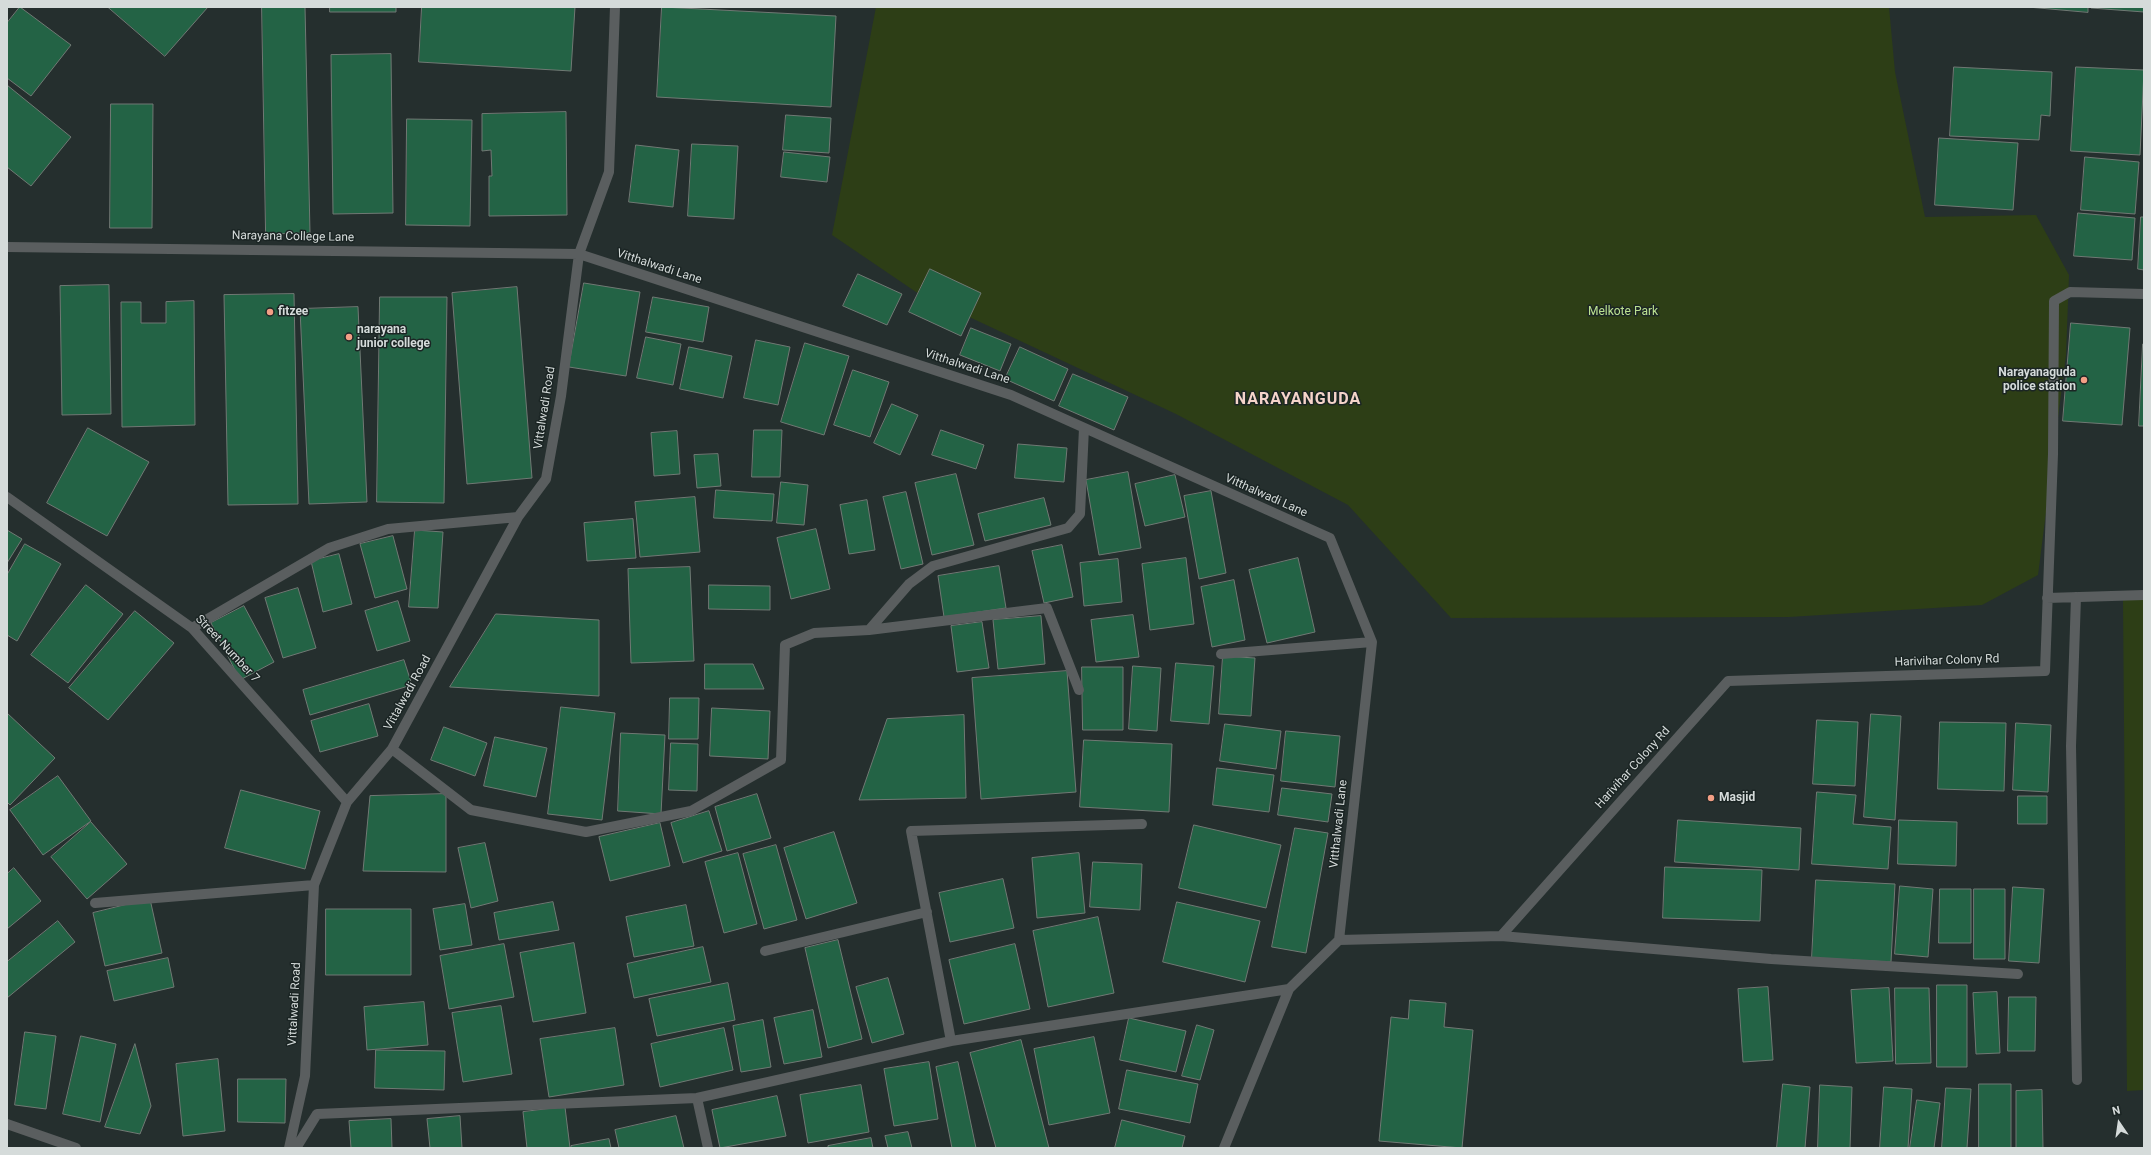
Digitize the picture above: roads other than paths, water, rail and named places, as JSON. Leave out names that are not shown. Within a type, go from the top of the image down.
[{"type":"street","name":"Vittalwadi Road","points":[[289,1148],[305,1076],[314,885],[347,802],[392,749],[518,517],[546,479],[561,396],[579,254],[609,172],[615,7]]},
{"type":"street","name":"Narayana College Lane","points":[[7,247],[579,254]]},
{"type":"street","name":"Vitthalwadi Lane","points":[[579,254],[1012,395],[1330,538],[1372,642],[1339,940]]},
{"type":"street","name":"Harivihar Colony Rd","points":[[1501,936],[1728,681],[2045,671],[2053,454],[2054,301],[2070,292],[2144,294]]},
{"type":"street","points":[[869,630],[909,584],[933,566],[1068,528],[1080,514],[1084,428]]},
{"type":"street","name":"Street Number 7","points":[[7,497],[192,628],[347,802]]},
{"type":"street","points":[[192,628],[329,548],[388,529],[518,517]]},
{"type":"street","points":[[2047,598],[2144,595]]},
{"type":"street","points":[[2076,597],[2071,746],[2077,1080]]},
{"type":"street","points":[[392,749],[471,810],[586,832],[691,811],[781,760],[785,645],[814,633],[869,630],[1047,608],[1079,690]]},
{"type":"street","points":[[1221,654],[1372,642]]},
{"type":"street","points":[[951,1041],[911,831],[1142,824]]},
{"type":"street","points":[[95,903],[314,885]]},
{"type":"street","points":[[765,951],[926,912]]},
{"type":"street","points":[[1224,1148],[1289,989],[1339,940],[1501,936],[1771,959],[2018,974]]},
{"type":"street","points":[[296,1148],[317,1114],[698,1098],[951,1041],[1289,989]]},
{"type":"street","points":[[698,1098],[708,1148]]},
{"type":"street","points":[[7,1124],[76,1148]]},
{"type":"place","name":"fitzee","points":[[270,312]]},
{"type":"place","name":"narayana junior college","points":[[349,337]]},
{"type":"place","name":"Narayanaguda police station","points":[[2084,380]]},
{"type":"place","name":"Masjid","points":[[1711,798]]},
{"type":"district","name":"NARAYANGUDA","points":[[1298,400]]},
{"type":"park label","name":"Melkote Park","points":[[1623,312]]}]
